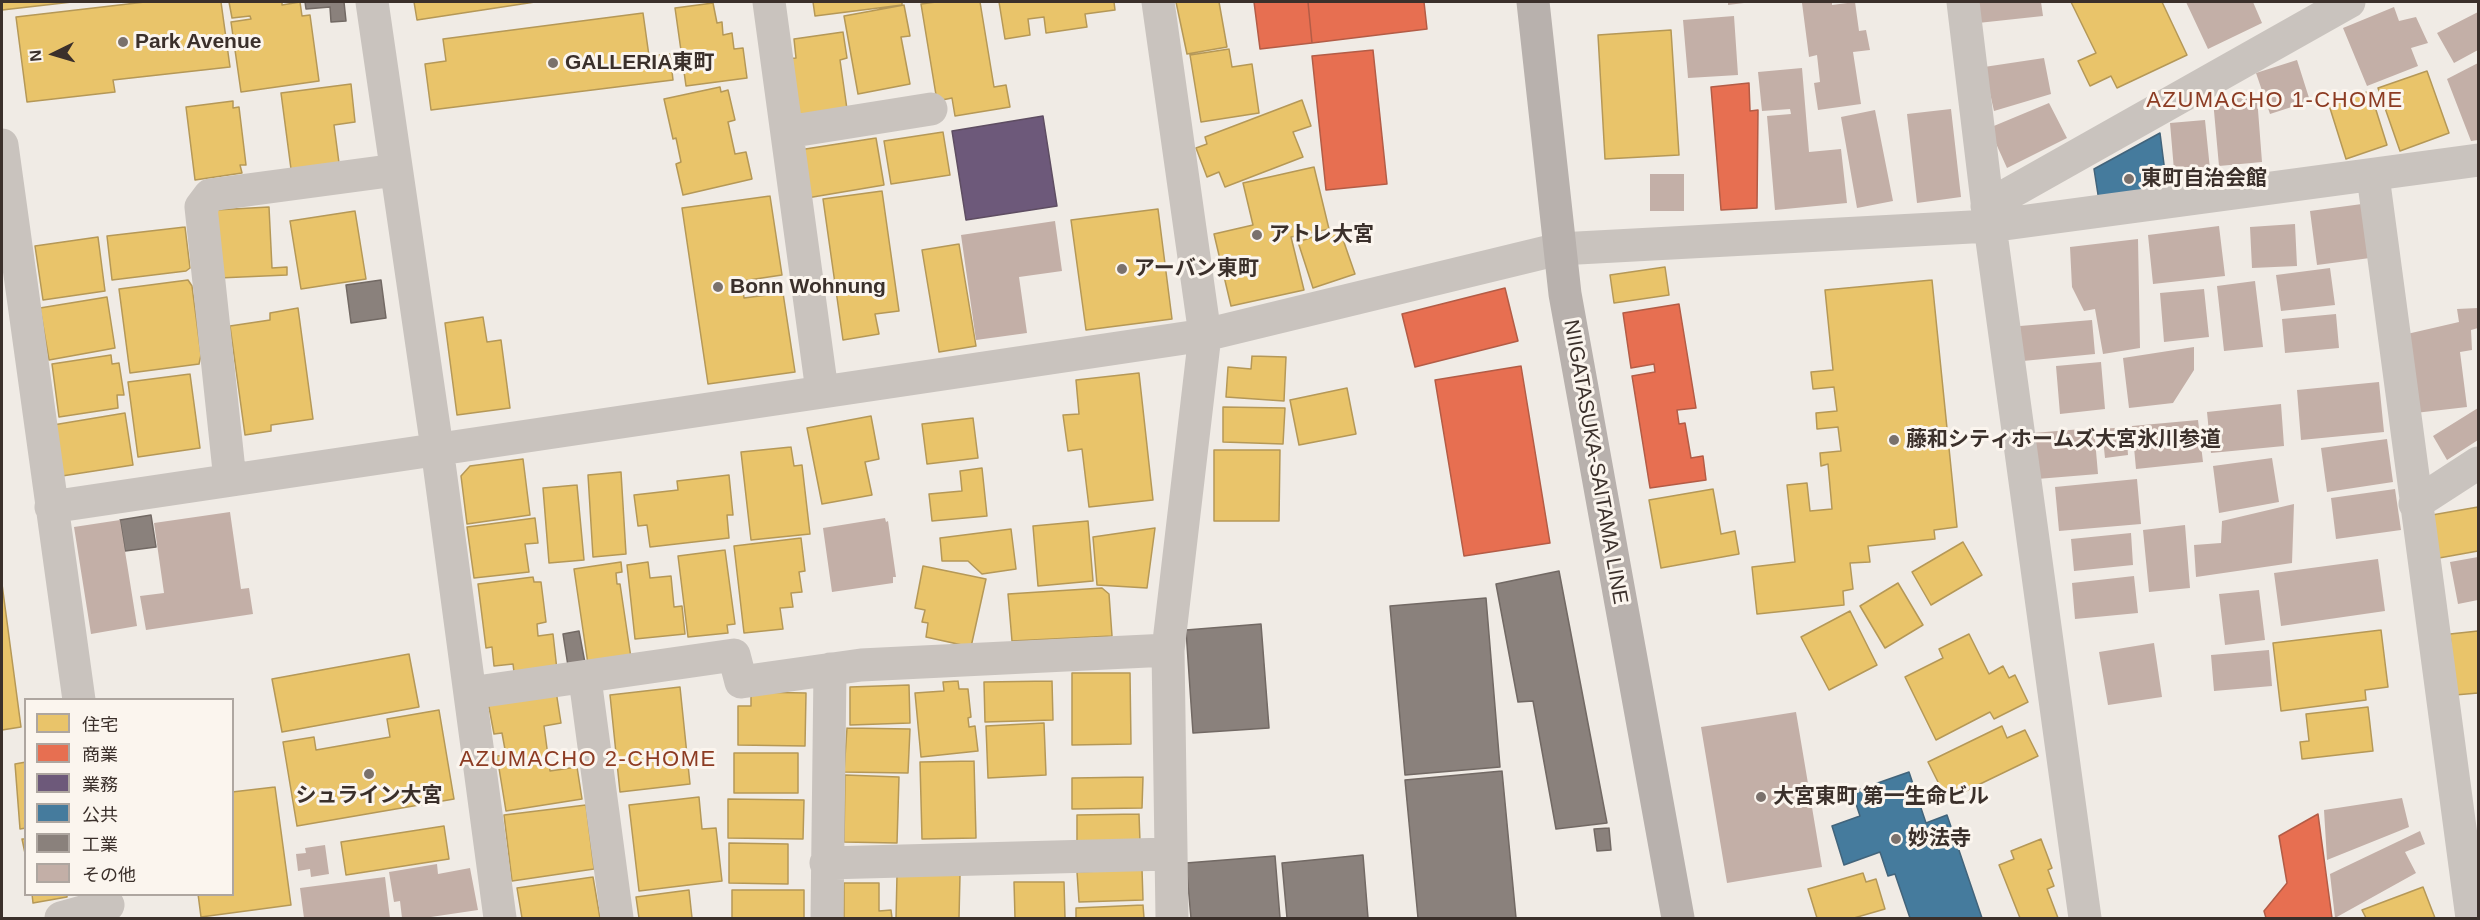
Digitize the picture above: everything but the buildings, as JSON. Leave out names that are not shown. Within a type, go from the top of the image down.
[{"type":"main road","name":"NIIGATASUKA-SAITAMA LINE","points":[[1533,2],[1558,249],[1592,449],[1678,918]]},
{"type":"street","points":[[372,2],[437,448],[500,918]]},
{"type":"street","points":[[769,2],[822,391]]},
{"type":"street","points":[[1158,2],[1205,334],[1168,650],[1169,854],[1172,918]]},
{"type":"street","points":[[1963,2],[1989,216],[2085,918]]},
{"type":"street","points":[[1989,216],[2349,2]]},
{"type":"street","points":[[787,132],[931,109]]},
{"type":"street","points":[[2,145],[79,698]]},
{"type":"street","points":[[51,507],[1205,334],[1558,249],[1989,216],[2373,176],[2478,159]]},
{"type":"street","points":[[230,480],[201,207],[210,195],[396,170]]},
{"type":"street","points":[[2373,176],[2415,504],[2473,904]]},
{"type":"street","points":[[2415,504],[2478,463]]},
{"type":"street","points":[[470,693],[585,679],[734,655],[741,682],[861,665],[1168,650]]},
{"type":"street","points":[[827,918],[830,669]]},
{"type":"street","points":[[585,679],[617,918]]},
{"type":"street","points":[[826,862],[1169,854]]},
{"type":"street","points":[[61,918],[108,906]]},
{"type":"place","name":"Park Avenue","points":[[123,42]]},
{"type":"place","name":"GALLERIA東町","points":[[553,63]]},
{"type":"place","name":"東町自治会館","points":[[2129,179]]},
{"type":"place","name":"アトレ大宮","points":[[1257,235]]},
{"type":"place","name":"アーバン東町","points":[[1122,269]]},
{"type":"place","name":"Bonn Wohnung","points":[[718,287]]},
{"type":"place","name":"藤和シティホームズ大宮氷川参道","points":[[1894,440]]},
{"type":"place","name":"シュライン大宮","points":[[369,774]]},
{"type":"place","name":"大宮東町 第一生命ビル","points":[[1761,797]]},
{"type":"place","name":"妙法寺","points":[[1896,839]]},
{"type":"district","name":"AZUMACHO 1-CHOME","points":[[2275,101]]},
{"type":"district","name":"AZUMACHO 2-CHOME","points":[[588,760]]}]
